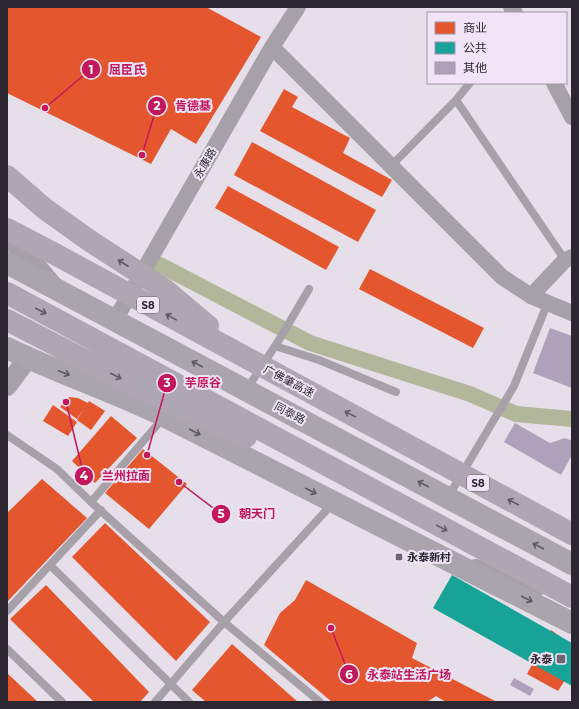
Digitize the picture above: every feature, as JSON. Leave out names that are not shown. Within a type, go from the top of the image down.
[{"type":"highway","points":[[7,176],[44,209],[164,289],[242,356]]},
{"type":"highway","points":[[7,193],[90,241]]},
{"type":"highway","name":"广佛肇高速","points":[[7,229],[572,534]]},
{"type":"highway","points":[[7,293],[572,598]]},
{"type":"highway","points":[[7,320],[180,407],[408,510]]},
{"type":"main road","name":"同泰路","points":[[7,263],[572,564]]},
{"type":"main road","points":[[7,348],[113,392],[164,416],[572,623]]},
{"type":"street","name":"永康路","points":[[115,320],[272,47],[298,7]]},
{"type":"street","points":[[272,47],[502,277],[531,296],[572,313]]},
{"type":"street","points":[[555,84],[572,117]]},
{"type":"street","points":[[7,237],[26,254],[55,289]]},
{"type":"street","points":[[531,296],[568,258]]},
{"type":"street","points":[[7,386],[28,358]]},
{"type":"street","points":[[462,566],[527,581],[572,598]]},
{"type":"lane","points":[[392,166],[456,100],[469,84]]},
{"type":"lane","points":[[456,100],[568,258]]},
{"type":"lane","points":[[246,390],[277,343],[308,289]]},
{"type":"lane","points":[[448,498],[514,386],[548,302]]},
{"type":"lane","points":[[277,343],[396,392]]},
{"type":"lane","points":[[91,502],[164,416]]},
{"type":"lane","points":[[7,435],[57,469],[91,502],[224,622],[320,702]]},
{"type":"lane","points":[[155,702],[224,622],[334,502]]},
{"type":"lane","points":[[7,612],[101,510]]},
{"type":"lane","points":[[50,565],[189,702]]},
{"type":"lane","points":[[7,649],[62,702]]},
{"type":"building: 商业","points":[[7,7],[206,7],[261,37],[196,144],[171,129],[151,164],[7,93]]},
{"type":"building: 商业","points":[[284,89],[298,97],[292,107],[350,138],[343,153],[392,180],[382,197],[260,131]]},
{"type":"building: 商业","points":[[252,142],[376,210],[358,242],[234,175]]},
{"type":"building: 商业","points":[[228,186],[339,247],[326,270],[215,208]]},
{"type":"building: 商业","points":[[370,269],[484,328],[473,348],[359,289]]},
{"type":"building: 商业","points":[[69,397],[78,398],[88,403],[89,401],[105,411],[91,430],[77,420],[84,409],[77,419],[60,407]]},
{"type":"building: 商业","points":[[53,405],[77,422],[68,436],[43,421]]},
{"type":"building: 商业","points":[[111,416],[137,438],[95,483],[72,461]]},
{"type":"building: 商业","points":[[143,449],[187,484],[149,529],[105,493]]},
{"type":"building: 商业","points":[[42,479],[87,518],[7,602],[7,513]]},
{"type":"building: 商业","points":[[105,523],[210,622],[176,661],[72,557]]},
{"type":"building: 商业","points":[[306,580],[417,643],[412,658],[497,702],[446,702],[436,696],[427,702],[332,702],[264,645],[280,613],[295,600]]},
{"type":"building: 商业","points":[[46,585],[149,692],[140,702],[94,702],[10,619]]},
{"type":"building: 商业","points":[[551,630],[572,645],[572,669],[558,691],[527,674]]},
{"type":"building: 商业","points":[[232,644],[298,702],[206,702],[192,690]]},
{"type":"building: 商业","points":[[7,673],[38,702],[7,702]]},
{"type":"building: 公共","name":"永泰","points":[[452,575],[572,643],[572,686],[433,608]]},
{"type":"building: 其他","points":[[550,328],[572,336],[572,388],[533,373]]},
{"type":"building: 其他","points":[[515,423],[550,443],[565,438],[572,441],[572,455],[561,475],[504,442]]},
{"type":"building: 其他","points":[[514,678],[534,689],[530,696],[510,685]]},
{"type":"waterway","points":[[160,265],[310,343],[470,394],[516,414],[572,419]]},
{"type":"place","name":"屈臣氏","points":[[45,108]]},
{"type":"place","name":"肯德基","points":[[142,155]]},
{"type":"place","name":"兰州拉面","points":[[66,402]]},
{"type":"place","name":"芋原谷","points":[[147,455]]},
{"type":"place","name":"朝天门","points":[[179,482]]},
{"type":"place","name":"永泰新村","points":[[399,557]]},
{"type":"place","name":"永泰站生活广场","points":[[331,628]]},
{"type":"place","name":"永泰","points":[[561,659]]}]
